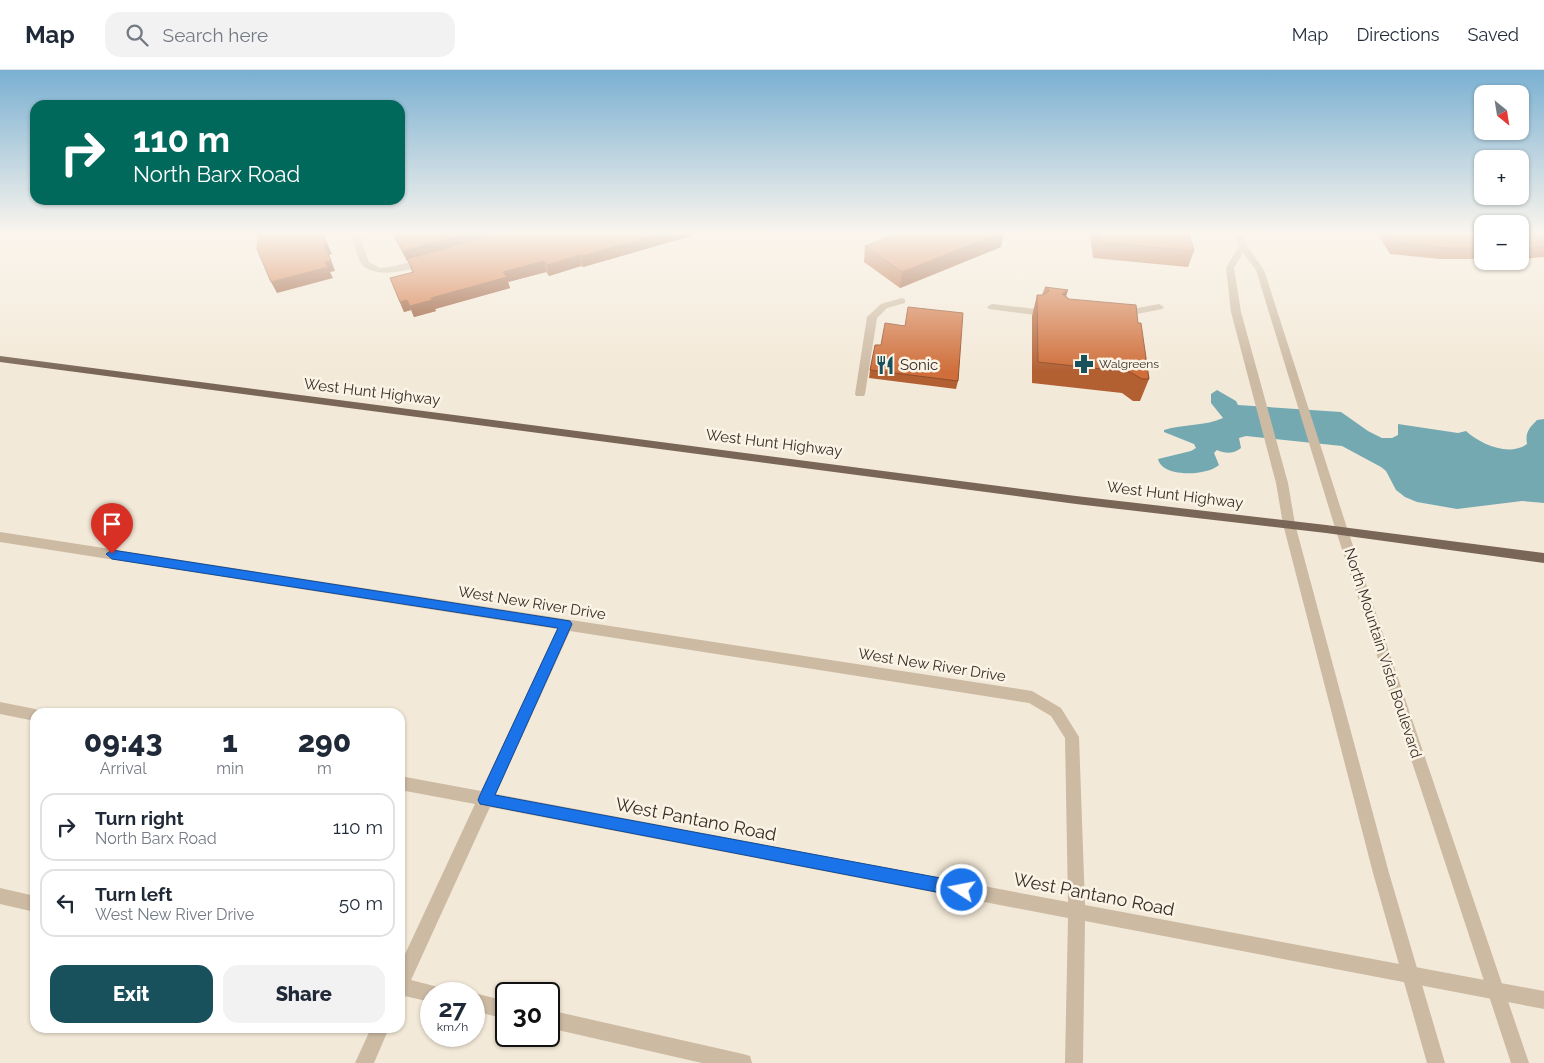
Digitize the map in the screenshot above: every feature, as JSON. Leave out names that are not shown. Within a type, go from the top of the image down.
[{"type":"main road","name":"West Hunt Highway","points":[[0,359],[1076,500],[1289,524],[1544,558]]},
{"type":"street","points":[[1232,279],[1236,312],[1282,483],[1289,524],[1381,873],[1436,1063]]},
{"type":"street","name":"North Mountain Vista Boulevard","points":[[1263,279],[1342,531],[1520,1063]]},
{"type":"street","points":[[860,394],[872,317],[884,306],[902,301]]},
{"type":"street","points":[[992,306],[1036,312]]},
{"type":"street","points":[[1113,316],[1158,306]]},
{"type":"street","name":"West New River Drive","points":[[0,537],[1032,697],[1056,712],[1072,737],[1076,911]]},
{"type":"street","points":[[405,974],[566,624]]},
{"type":"street","points":[[0,708],[30,714]]},
{"type":"street","name":"West Pantano Road","points":[[405,785],[1544,1000]]},
{"type":"street","points":[[0,896],[30,903]]},
{"type":"street","points":[[1074,1063],[1076,911]]},
{"type":"street","points":[[405,986],[420,990]]},
{"type":"street","points":[[560,1021],[743,1063]]},
{"type":"street","points":[[364,1063],[378,1033]]},
{"type":"water","points":[[1217,390],[1236,401],[1238,405],[1341,412],[1368,431],[1382,438],[1392,438],[1398,435],[1398,424],[1458,433],[1466,431],[1487,444],[1503,449],[1520,448],[1527,444],[1527,434],[1530,428],[1537,420],[1544,419],[1544,503],[1522,501],[1457,509],[1417,502],[1405,497],[1396,490],[1386,471],[1381,467],[1342,446],[1246,436],[1239,438],[1241,448],[1226,453],[1217,450],[1214,453],[1219,465],[1213,469],[1195,473],[1168,470],[1161,465],[1158,459],[1196,448],[1194,444],[1164,432],[1164,430],[1216,421],[1223,418],[1211,403],[1211,394]]},
{"type":"building","points":[[391,279],[499,279],[431,298],[432,300],[410,306],[407,300],[400,302]]},
{"type":"building","name":"Walgreens","points":[[1045,287],[1068,290],[1062,294],[1069,299],[1136,305],[1138,323],[1141,323],[1149,379],[1142,379],[1130,372],[1038,362],[1037,295],[1043,295],[1048,292],[1049,290]]},
{"type":"building","points":[[908,307],[963,313],[958,381],[870,370],[875,345],[881,345],[885,323],[905,326]]},
{"type":"place","name":"Walgreens","points":[[1084,364]]},
{"type":"place","name":"Sonic","points":[[885,365]]},
{"type":"route","points":[[112,554],[566,624],[485,800],[962,890]]}]
